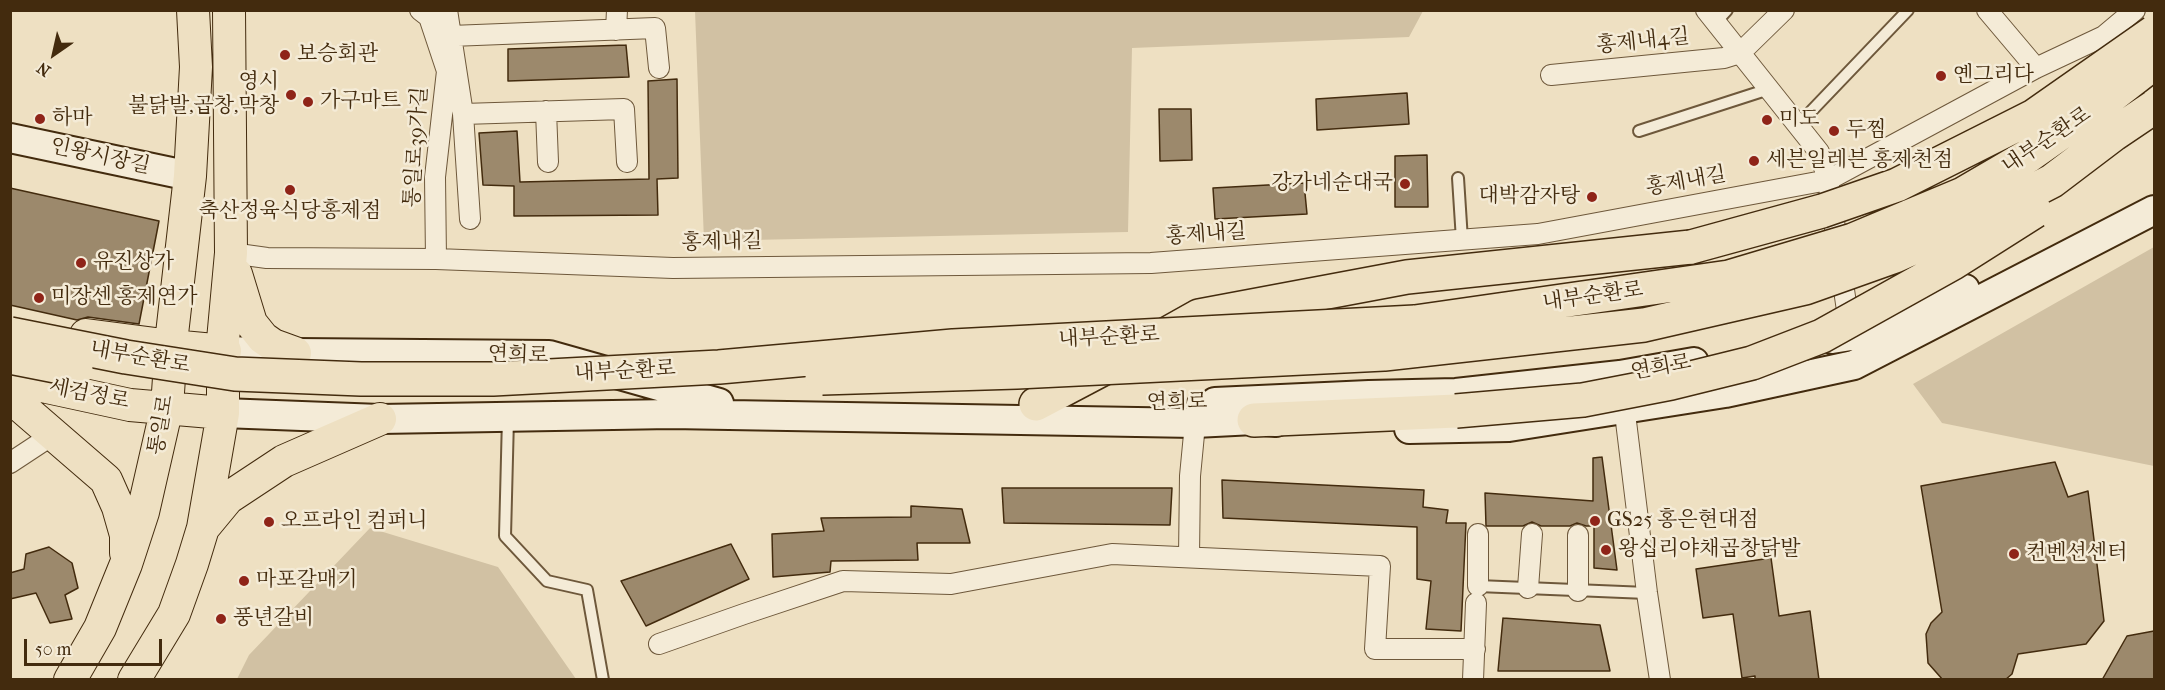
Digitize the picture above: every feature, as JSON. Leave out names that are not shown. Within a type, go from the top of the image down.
[{"type":"highway","points":[[1036,404],[1199,316],[1407,277],[1691,247],[1822,211],[1897,185],[2034,116],[2154,32]]},
{"type":"highway","name":"내부순환로","points":[[10,334],[126,357],[235,374],[361,379],[493,379],[719,367],[953,346],[1415,322],[1729,277],[1853,240],[1963,194],[1991,178],[2028,156],[2154,63]]},
{"type":"highway","points":[[1254,420],[1456,411],[1582,400],[1671,383],[1752,363],[1822,336],[1953,263],[2059,197],[2154,108]]},
{"type":"highway","name":"내부순환로","points":[[10,357],[75,370],[259,395],[379,400],[495,399],[732,381],[1017,372],[1384,354],[1644,325],[1805,288],[1895,256],[2052,182],[2114,134],[2154,108]]},
{"type":"main road","name":"통일로","points":[[70,680],[100,628],[126,564],[148,490],[167,407],[171,346],[190,176],[196,67],[193,10]]},
{"type":"main road","points":[[134,680],[174,614],[203,528],[223,413],[225,351],[223,340],[231,253],[229,10]]},
{"type":"main road","name":"인왕시장길","points":[[10,138],[190,176]]},
{"type":"main road","name":"연희로","points":[[1196,413],[1369,394],[1456,393],[1620,375],[1851,336],[2013,269],[2154,195]]},
{"type":"main road","name":"연희로","points":[[171,346],[225,351],[296,353],[549,355],[714,403],[1036,404],[1196,413],[1357,430],[1509,427],[1725,393],[1854,365],[2154,210]]},
{"type":"main road","points":[[231,253],[241,295],[252,323],[263,338],[273,345],[296,353]]},
{"type":"main road","points":[[10,324],[171,346]]},
{"type":"main road","points":[[12,396],[106,480],[118,507],[126,535],[126,564]]},
{"type":"main road","name":"세검정로","points":[[12,396],[167,407]]},
{"type":"main road","points":[[167,407],[223,413],[380,419],[671,414],[1196,413]]},
{"type":"main road","points":[[203,528],[228,498],[284,460],[380,419]]},
{"type":"street","points":[[1740,53],[1784,10]]},
{"type":"street","points":[[1987,10],[2036,68]]},
{"type":"street","name":"홍제내길","points":[[231,253],[267,258],[436,259],[674,268],[1151,263],[1538,234],[1828,180],[2036,68],[2104,36],[2135,10]]},
{"type":"street","name":"홍제내4길","points":[[1716,14],[1740,53],[1820,152],[1828,180],[1851,336]]},
{"type":"street","points":[[470,219],[463,114],[439,19],[617,20],[655,28],[659,68]]},
{"type":"street","name":"통일로39가길","points":[[436,259],[435,177],[447,71],[439,19]]},
{"type":"street","name":"홍제내4길","points":[[1551,75],[1724,58],[1740,53]]},
{"type":"street","points":[[463,114],[624,109],[627,162]]},
{"type":"street","points":[[546,111],[548,162]]},
{"type":"street","points":[[1620,375],[1660,680]]},
{"type":"street","points":[[1189,557],[1190,476],[1196,413]]},
{"type":"street","points":[[10,463],[54,434]]},
{"type":"street","points":[[1473,680],[1478,534]]},
{"type":"street","points":[[1528,588],[1532,534]]},
{"type":"street","points":[[1578,535],[1578,591]]},
{"type":"street","points":[[659,644],[843,581],[951,584],[1112,554],[1380,567],[1375,649],[1474,649]]},
{"type":"lane","points":[[1797,125],[1908,10]]},
{"type":"lane","points":[[1639,131],[1769,89]]},
{"type":"lane","points":[[1458,178],[1462,240]]},
{"type":"lane","points":[[508,417],[505,536],[547,581],[587,590],[603,680]]},
{"type":"lane","points":[[1477,595],[1528,588],[1647,593]]},
{"type":"shaded area","points":[[695,10],[1423,11],[1409,37],[1132,48],[1128,232],[704,241]]},
{"type":"shaded area","points":[[2154,247],[2154,466],[1942,423],[1913,384]]},
{"type":"shaded area","points":[[370,528],[498,567],[576,679],[237,679],[249,655]]},
{"type":"building","points":[[626,45],[629,77],[508,81],[508,49]]},
{"type":"building","points":[[677,79],[678,178],[657,179],[658,215],[514,216],[514,186],[483,185],[479,133],[517,131],[520,182],[649,179],[648,81]]},
{"type":"building","points":[[1407,93],[1409,124],[1317,130],[1316,99]]},
{"type":"building","points":[[1159,109],[1191,109],[1192,160],[1160,161]]},
{"type":"building","points":[[1427,155],[1428,207],[1395,207],[1395,156]]},
{"type":"building","points":[[1304,183],[1307,214],[1215,219],[1213,188]]},
{"type":"building","name":"유진상가","points":[[10,188],[159,221],[139,324],[88,317],[77,320],[10,305]]},
{"type":"building","points":[[1602,457],[1617,570],[1594,568],[1594,526],[1577,523],[1570,526],[1541,526],[1532,522],[1523,526],[1486,526],[1485,493],[1593,501],[1593,458]]},
{"type":"building","name":"컨벤션센터","points":[[2055,462],[2068,497],[2088,491],[2104,621],[2086,644],[2018,654],[2012,674],[2005,680],[1943,680],[1928,663],[1926,634],[1931,623],[1942,612],[1921,486]]},
{"type":"building","points":[[1222,480],[1424,490],[1423,507],[1448,510],[1446,523],[1466,523],[1461,631],[1426,629],[1431,581],[1417,579],[1417,527],[1223,518]]},
{"type":"building","points":[[1002,488],[1172,488],[1170,525],[1004,523]]},
{"type":"building","points":[[911,506],[962,509],[970,543],[917,543],[918,560],[831,561],[830,572],[773,577],[772,534],[824,531],[821,518],[911,517]]},
{"type":"building","points":[[731,544],[749,579],[646,626],[621,581]]},
{"type":"building","points":[[49,547],[72,563],[78,588],[65,595],[72,619],[50,623],[36,593],[10,599],[10,573],[24,569],[26,554]]},
{"type":"building","points":[[1771,558],[1779,616],[1810,611],[1819,680],[1755,680],[1755,676],[1742,678],[1733,614],[1703,618],[1696,569]]},
{"type":"building","points":[[1503,618],[1600,625],[1610,671],[1498,671]]},
{"type":"building","points":[[2154,631],[2154,680],[2102,680],[2127,636]]},
{"type":"place","name":"보승회관","points":[[285,55]]},
{"type":"place","name":"옌그리다","points":[[1941,76]]},
{"type":"place","name":"영시 불닭발,곱창,막창","points":[[291,95]]},
{"type":"place","name":"가구마트","points":[[308,102]]},
{"type":"place","name":"하마","points":[[40,119]]},
{"type":"place","name":"미도","points":[[1767,120]]},
{"type":"place","name":"두찜","points":[[1834,131]]},
{"type":"place","name":"세븐일레븐 홍제천점","points":[[1754,161]]},
{"type":"place","name":"강가네순대국","points":[[1405,184]]},
{"type":"place","name":"축산정육식당홍제점","points":[[290,190]]},
{"type":"place","name":"대박감자탕","points":[[1592,197]]},
{"type":"place","name":"유진상가","points":[[81,263]]},
{"type":"place","name":"미장센 홍제연가","points":[[39,298]]},
{"type":"place","name":"GS25 홍은현대점","points":[[1595,521]]},
{"type":"place","name":"오프라인 컴퍼니","points":[[269,522]]},
{"type":"place","name":"왕십리야채곱창닭발","points":[[1606,550]]},
{"type":"place","name":"컨벤션센터","points":[[2014,554]]},
{"type":"place","name":"마포갈매기","points":[[244,581]]},
{"type":"place","name":"풍년갈비","points":[[221,619]]}]
